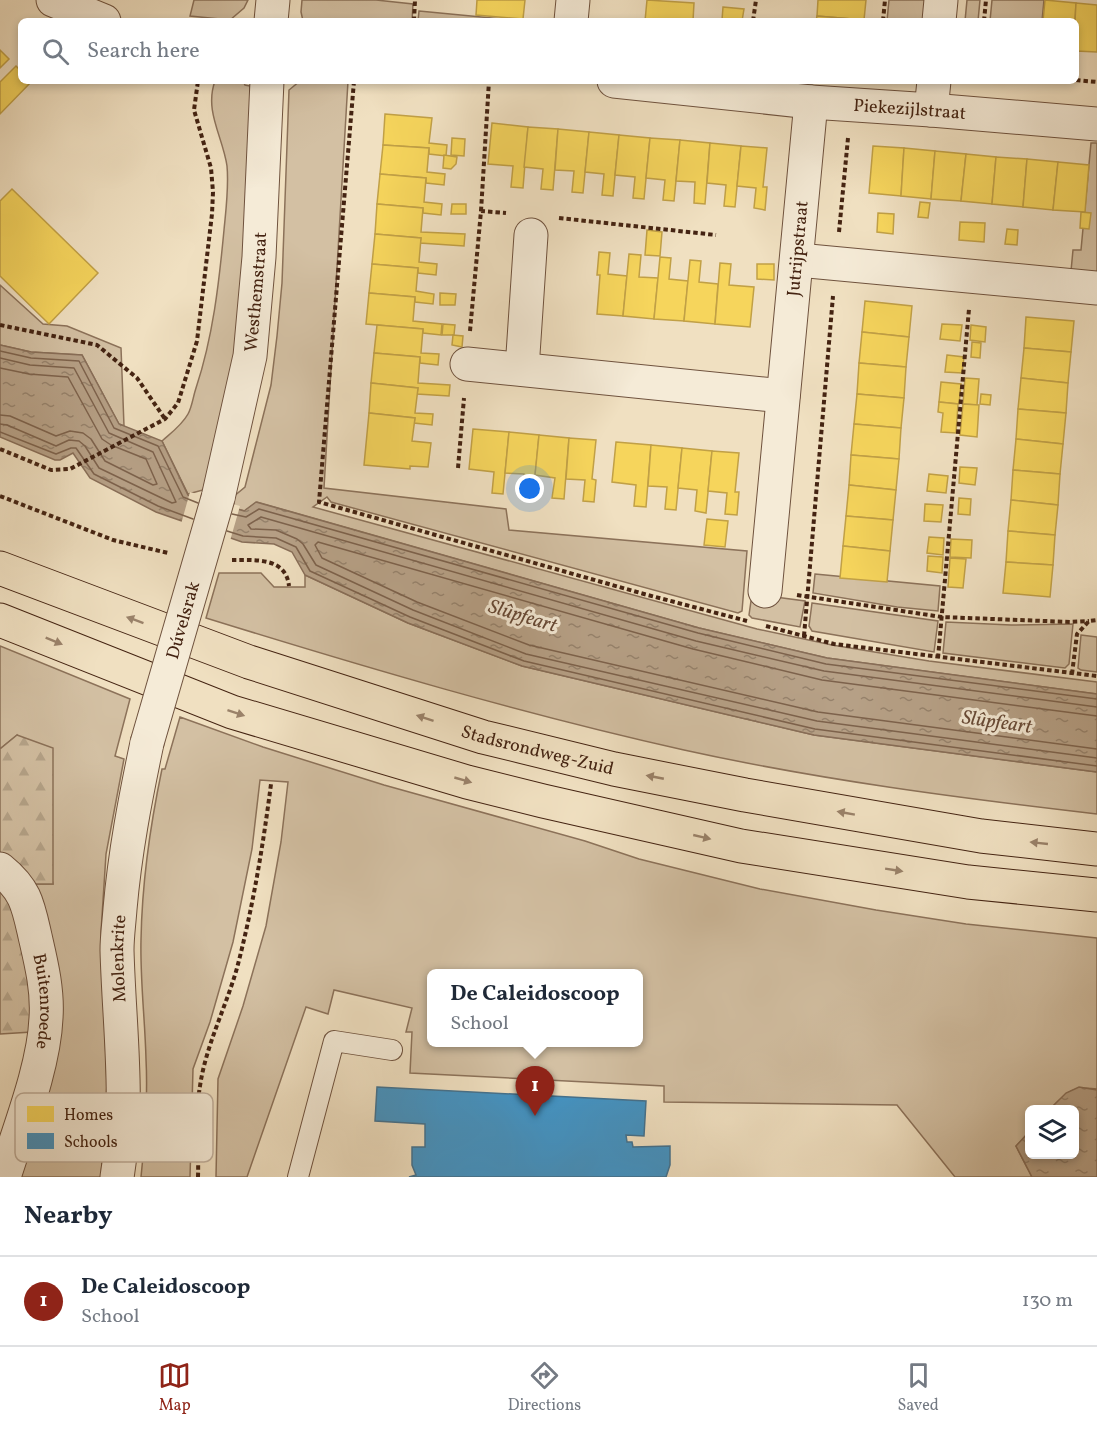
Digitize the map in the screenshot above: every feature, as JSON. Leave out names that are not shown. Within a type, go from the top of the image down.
[{"type":"highway","name":"Stadsrondweg-Zuid","points":[[0,568],[249,662],[483,737],[614,769],[745,795],[981,836],[1097,849]]},
{"type":"highway","points":[[0,620],[232,712],[467,782],[741,846],[968,882],[1097,895]]},
{"type":"street","points":[[53,0],[97,18]]},
{"type":"street","points":[[271,18],[273,0]]},
{"type":"street","points":[[571,18],[573,0]]},
{"type":"street","points":[[939,18],[941,0]]},
{"type":"street","name":"Westhemstraat","points":[[218,498],[250,356],[259,256],[267,84]]},
{"type":"street","name":"Piekezijlstraat","points":[[642,84],[852,105],[933,95],[1097,124]]},
{"type":"street","name":"Jutrijpstraat","points":[[765,591],[798,260],[811,102]]},
{"type":"street","points":[[522,369],[531,235]]},
{"type":"street","points":[[798,260],[1097,288]]},
{"type":"street","points":[[467,364],[783,396]]},
{"type":"street","name":"Dúvelsrak","points":[[147,743],[218,498]]},
{"type":"street","name":"Molenkrite","points":[[123,1093],[117,948],[130,822],[147,743]]},
{"type":"street","name":"Buitenroede","points":[[0,869],[16,882],[29,908],[43,967],[46,1016],[43,1049],[30,1093]]},
{"type":"street","name":"Buitenroede","points":[[4,1177],[15,1141]]},
{"type":"street","name":"Molenkrite","points":[[117,1177],[120,1162]]},
{"type":"lane","points":[[298,1177],[334,1041],[392,1050]]},
{"type":"path","points":[[414,18],[416,0]]},
{"type":"path","points":[[753,18],[756,0]]},
{"type":"path","points":[[883,18],[885,0]]},
{"type":"path","points":[[984,18],[986,0]]},
{"type":"path","points":[[1079,80],[1097,82]]},
{"type":"path","points":[[0,449],[51,471],[70,469],[165,419],[178,403],[196,341],[212,214],[211,168],[194,110],[198,84]]},
{"type":"path","points":[[354,84],[319,502],[751,622]]},
{"type":"path","points":[[481,211],[489,84]]},
{"type":"path","points":[[804,636],[852,105]]},
{"type":"path","points":[[938,658],[972,276]]},
{"type":"path","points":[[0,325],[97,345],[137,378],[165,419]]},
{"type":"path","points":[[0,496],[113,540],[173,554]]},
{"type":"path","points":[[227,560],[273,563],[284,570],[289,586]]},
{"type":"path","points":[[765,591],[942,617],[1070,622],[1097,620]]},
{"type":"path","points":[[1072,674],[1077,634],[1089,621]]},
{"type":"path","points":[[761,624],[834,644],[1097,676]]},
{"type":"path","points":[[199,1093],[204,1064],[236,969],[255,894],[271,784]]},
{"type":"path","points":[[198,1162],[198,1177]]},
{"type":"green space","points":[[194,0],[248,0],[244,8],[232,18],[190,16]]},
{"type":"green space","points":[[302,0],[376,0],[413,4],[412,18],[302,18]]},
{"type":"green space","points":[[889,0],[929,0],[928,18],[887,18]]},
{"type":"green space","points":[[967,0],[980,0],[978,18],[965,18]]},
{"type":"green space","points":[[992,0],[1044,0],[1042,18],[990,18]]},
{"type":"green space","points":[[419,11],[491,18],[418,18]]},
{"type":"green space","points":[[214,84],[250,86],[250,138],[239,328],[231,383],[203,490],[188,494],[162,441],[180,425],[189,411],[207,349],[214,310],[228,182],[225,155],[213,113],[212,92]]},
{"type":"green space","points":[[296,84],[348,84],[324,488],[506,509],[509,530],[747,551],[742,611],[738,613],[331,502],[327,497],[313,507],[757,629],[832,645],[929,661],[1097,682],[1097,694],[827,658],[699,628],[257,502],[245,511],[230,507],[233,497],[245,487],[271,385],[282,283],[289,90]]},
{"type":"green space","points":[[1091,143],[1097,143],[1097,275],[1071,271],[1073,250],[1081,250]]},
{"type":"green space","points":[[0,285],[43,324],[67,326],[121,348],[124,426],[119,424],[82,355],[31,352],[0,345]]},
{"type":"green space","points":[[219,573],[261,573],[274,587],[305,587],[305,575],[408,623],[522,666],[814,735],[1097,772],[1097,814],[942,795],[735,761],[624,736],[504,705],[384,672],[206,618]]},
{"type":"green space","points":[[815,574],[940,586],[938,611],[897,607],[813,593]]},
{"type":"green space","points":[[752,594],[805,601],[800,627],[752,618],[749,615]]},
{"type":"green space","points":[[812,603],[938,621],[934,652],[812,631],[809,626]]},
{"type":"green space","points":[[946,622],[1011,625],[1073,624],[1069,664],[1065,668],[943,653]]},
{"type":"green space","points":[[1081,635],[1097,637],[1097,672],[1078,668]]},
{"type":"green space","points":[[0,646],[130,699],[115,756],[124,759],[106,854],[101,932],[106,1093],[38,1093],[57,1032],[22,884],[53,884],[17,735],[0,749]]},
{"type":"green space","points":[[180,717],[263,747],[384,785],[585,841],[639,859],[760,889],[966,924],[1097,938],[1097,1089],[1075,1090],[1065,1094],[1054,1105],[1025,1105],[1025,1136],[1016,1146],[1032,1177],[955,1177],[897,1105],[664,1102],[664,1086],[410,1073],[412,1032],[406,1032],[412,1008],[334,990],[328,1014],[306,1007],[247,1177],[216,1177],[218,1079],[243,1006],[266,926],[281,842],[288,782],[260,780],[252,849],[233,942],[210,1022],[193,1069],[192,1093],[147,1093],[141,940],[150,833],[162,769],[165,769]]},
{"type":"green space","points":[[17,735],[53,748],[53,884],[22,884],[0,862],[0,749]]},
{"type":"green space","points":[[0,891],[9,901],[17,917],[22,936],[26,957],[32,1032],[0,1034]]},
{"type":"green space","points":[[18,1162],[102,1162],[101,1177],[13,1177]]},
{"type":"green space","points":[[142,1162],[190,1162],[190,1177],[141,1177]]},
{"type":"water","name":"Slûpfeart","points":[[0,345],[31,352],[82,355],[119,424],[162,441],[188,495],[244,511],[256,502],[699,628],[827,658],[1097,694],[1097,772],[814,735],[522,666],[408,623],[305,575],[292,552],[274,544],[242,542],[156,512],[90,478],[73,453],[60,460],[55,460],[0,437]]},
{"type":"water","points":[[1079,1087],[1097,1090],[1097,1177],[1032,1177],[1016,1146],[1025,1136],[1025,1159],[1079,1159],[1079,1105],[1054,1105],[1066,1093]]},
{"type":"pier","points":[[190,492],[240,506],[230,541],[181,524]]},
{"type":"building: Homes","points":[[477,0],[525,0],[523,18],[476,15]]},
{"type":"building: Homes","points":[[647,0],[694,3],[693,18],[645,18]]},
{"type":"building: Homes","points":[[818,0],[866,0],[864,18],[817,16]]},
{"type":"building: Homes","points":[[1045,0],[1076,3],[1075,18],[1043,18]]},
{"type":"building: Homes","points":[[1076,3],[1097,5],[1097,52],[1079,51],[1079,18],[1075,18]]},
{"type":"building: Homes","points":[[723,7],[744,9],[742,18],[722,18]]},
{"type":"building: Homes","points":[[817,16],[840,18],[817,18]]},
{"type":"building: Homes","points":[[0,50],[9,59],[0,68]]},
{"type":"building: Homes","points":[[16,66],[18,84],[29,84],[0,114],[0,82]]},
{"type":"building: Homes","points":[[385,114],[432,118],[429,143],[447,145],[446,156],[429,154],[429,148],[383,145]]},
{"type":"building: Homes","points":[[492,123],[528,127],[523,188],[511,187],[513,166],[488,164]]},
{"type":"building: Homes","points":[[528,127],[558,129],[553,190],[541,189],[543,169],[524,167]]},
{"type":"building: Homes","points":[[558,129],[589,132],[583,193],[572,192],[574,171],[555,170]]},
{"type":"building: Homes","points":[[589,132],[619,135],[613,196],[602,195],[604,174],[585,172]]},
{"type":"building: Homes","points":[[619,135],[650,138],[644,199],[633,198],[635,177],[615,175]]},
{"type":"building: Homes","points":[[452,138],[465,139],[464,156],[451,155]]},
{"type":"building: Homes","points":[[650,138],[680,140],[674,201],[663,200],[665,180],[646,178]]},
{"type":"building: Homes","points":[[680,140],[710,143],[705,204],[694,203],[695,182],[676,181]]},
{"type":"building: Homes","points":[[710,143],[741,146],[735,207],[724,206],[726,185],[707,183]]},
{"type":"building: Homes","points":[[383,145],[429,148],[427,172],[445,174],[444,185],[426,183],[426,178],[380,174]]},
{"type":"building: Homes","points":[[741,146],[767,148],[763,187],[767,187],[765,210],[754,208],[756,188],[737,186]]},
{"type":"building: Homes","points":[[873,146],[904,148],[901,196],[869,193]]},
{"type":"building: Homes","points":[[904,148],[935,151],[931,199],[901,196]]},
{"type":"building: Homes","points":[[935,151],[966,154],[961,201],[931,199]]},
{"type":"building: Homes","points":[[966,154],[996,157],[992,204],[961,201]]},
{"type":"building: Homes","points":[[444,155],[457,157],[456,164],[451,169],[443,168]]},
{"type":"building: Homes","points":[[996,157],[1027,159],[1023,207],[992,204]]},
{"type":"building: Homes","points":[[1027,159],[1058,162],[1053,210],[1023,207]]},
{"type":"building: Homes","points":[[1058,162],[1089,165],[1085,212],[1053,210]]},
{"type":"building: Homes","points":[[380,174],[426,178],[424,202],[442,204],[441,215],[423,213],[423,208],[377,204]]},
{"type":"building: Homes","points":[[12,189],[98,273],[49,324],[0,276],[0,201]]},
{"type":"building: Homes","points":[[920,202],[930,203],[928,218],[918,217]]},
{"type":"building: Homes","points":[[377,204],[423,208],[421,232],[465,234],[464,246],[420,243],[421,238],[375,234]]},
{"type":"building: Homes","points":[[452,204],[466,204],[466,214],[451,214]]},
{"type":"building: Homes","points":[[1081,212],[1091,213],[1089,229],[1080,228]]},
{"type":"building: Homes","points":[[878,213],[894,214],[893,234],[877,232]]},
{"type":"building: Homes","points":[[960,222],[985,223],[984,242],[959,240]]},
{"type":"building: Homes","points":[[1007,229],[1018,230],[1017,245],[1005,244]]},
{"type":"building: Homes","points":[[647,230],[662,232],[660,256],[645,255]]},
{"type":"building: Homes","points":[[375,234],[421,238],[419,262],[437,264],[436,275],[418,273],[418,268],[372,264]]},
{"type":"building: Homes","points":[[599,252],[610,253],[608,274],[627,276],[623,316],[597,314]]},
{"type":"building: Homes","points":[[629,254],[641,255],[639,277],[658,278],[654,319],[623,316]]},
{"type":"building: Homes","points":[[660,257],[671,258],[669,279],[688,281],[684,321],[654,319]]},
{"type":"building: Homes","points":[[690,260],[701,261],[699,282],[718,284],[715,324],[684,321]]},
{"type":"building: Homes","points":[[720,263],[731,264],[729,285],[754,287],[750,327],[715,324]]},
{"type":"building: Homes","points":[[372,264],[418,268],[416,291],[434,294],[433,304],[415,302],[415,297],[369,293]]},
{"type":"building: Homes","points":[[757,264],[774,264],[774,280],[757,279]]},
{"type":"building: Homes","points":[[369,293],[415,297],[413,321],[442,324],[441,335],[423,333],[423,329],[366,324]]},
{"type":"building: Homes","points":[[440,293],[456,294],[455,305],[440,305]]},
{"type":"building: Homes","points":[[865,301],[912,306],[909,337],[862,332]]},
{"type":"building: Homes","points":[[1026,317],[1074,321],[1071,352],[1024,348]]},
{"type":"building: Homes","points":[[443,324],[455,325],[454,335],[442,335]]},
{"type":"building: Homes","points":[[942,324],[962,325],[960,341],[940,339]]},
{"type":"building: Homes","points":[[377,325],[423,329],[421,353],[439,354],[438,365],[420,363],[420,357],[374,353]]},
{"type":"building: Homes","points":[[971,325],[986,327],[985,342],[970,340]]},
{"type":"building: Homes","points":[[862,332],[909,337],[906,367],[859,363]]},
{"type":"building: Homes","points":[[453,335],[463,336],[462,347],[452,345]]},
{"type":"building: Homes","points":[[972,342],[981,343],[980,358],[971,357]]},
{"type":"building: Homes","points":[[1024,348],[1071,352],[1068,383],[1021,378]]},
{"type":"building: Homes","points":[[374,353],[420,357],[418,383],[450,385],[449,396],[417,394],[418,388],[371,383]]},
{"type":"building: Homes","points":[[947,355],[964,357],[962,373],[945,372]]},
{"type":"building: Homes","points":[[859,363],[906,367],[904,398],[857,394]]},
{"type":"building: Homes","points":[[965,378],[979,379],[977,405],[963,404]]},
{"type":"building: Homes","points":[[1021,378],[1068,383],[1066,413],[1018,409]]},
{"type":"building: Homes","points":[[941,382],[961,384],[959,404],[939,402]]},
{"type":"building: Homes","points":[[371,383],[418,388],[415,413],[433,414],[432,425],[414,423],[415,418],[369,413]]},
{"type":"building: Homes","points":[[857,394],[904,398],[901,428],[854,424]]},
{"type":"building: Homes","points":[[981,394],[991,395],[990,405],[980,404]]},
{"type":"building: Homes","points":[[939,402],[958,404],[956,433],[941,432],[943,413],[938,412]]},
{"type":"building: Homes","points":[[963,404],[979,405],[977,437],[960,435]]},
{"type":"building: Homes","points":[[1018,409],[1066,413],[1063,444],[1016,439]]},
{"type":"building: Homes","points":[[369,413],[415,418],[412,441],[431,443],[428,467],[410,466],[410,469],[364,465]]},
{"type":"building: Homes","points":[[854,424],[901,428],[899,459],[851,455]]},
{"type":"building: Homes","points":[[473,429],[509,432],[503,494],[492,493],[494,472],[469,469]]},
{"type":"building: Homes","points":[[509,432],[539,435],[533,497],[522,496],[524,474],[505,473]]},
{"type":"building: Homes","points":[[539,435],[569,438],[564,499],[552,498],[555,478],[535,475]]},
{"type":"building: Homes","points":[[569,438],[596,440],[592,479],[596,480],[594,502],[583,501],[585,480],[566,479]]},
{"type":"building: Homes","points":[[1016,439],[1063,444],[1060,474],[1013,470]]},
{"type":"building: Homes","points":[[616,442],[651,445],[646,507],[634,506],[636,485],[612,482]]},
{"type":"building: Homes","points":[[651,445],[682,448],[676,510],[665,509],[667,487],[648,486]]},
{"type":"building: Homes","points":[[682,448],[712,451],[706,513],[695,511],[697,490],[678,488]]},
{"type":"building: Homes","points":[[712,451],[739,453],[735,492],[739,492],[737,515],[725,514],[727,493],[708,491]]},
{"type":"building: Homes","points":[[851,455],[899,459],[896,490],[849,485]]},
{"type":"building: Homes","points":[[960,467],[977,468],[975,485],[959,483]]},
{"type":"building: Homes","points":[[1013,470],[1060,474],[1058,505],[1011,500]]},
{"type":"building: Homes","points":[[929,474],[948,476],[946,493],[927,491]]},
{"type":"building: Homes","points":[[849,485],[896,490],[893,520],[846,516]]},
{"type":"building: Homes","points":[[959,498],[971,499],[970,515],[958,514]]},
{"type":"building: Homes","points":[[1011,500],[1058,505],[1055,535],[1008,531]]},
{"type":"building: Homes","points":[[925,504],[943,505],[941,522],[924,521]]},
{"type":"building: Homes","points":[[846,516],[893,520],[890,551],[843,546]]},
{"type":"building: Homes","points":[[707,519],[728,521],[725,547],[704,545]]},
{"type":"building: Homes","points":[[1008,531],[1055,535],[1053,565],[1006,562]]},
{"type":"building: Homes","points":[[929,537],[944,538],[943,555],[927,553]]},
{"type":"building: Homes","points":[[951,539],[972,540],[971,558],[950,557]]},
{"type":"building: Homes","points":[[843,546],[890,551],[887,582],[840,578]]},
{"type":"building: Homes","points":[[928,556],[943,557],[942,573],[927,571]]},
{"type":"building: Homes","points":[[950,558],[966,559],[963,588],[948,587]]},
{"type":"building: Homes","points":[[1006,562],[1053,565],[1050,597],[1003,593]]},
{"type":"building: Schools","points":[[377,1087],[646,1101],[644,1136],[626,1135],[627,1142],[632,1142],[633,1147],[670,1146],[670,1165],[666,1177],[409,1177],[416,1175],[412,1165],[412,1147],[425,1147],[425,1124],[375,1121]]},
{"type":"place","name":"De Caleidoscoop","points":[[535,1116]]}]
